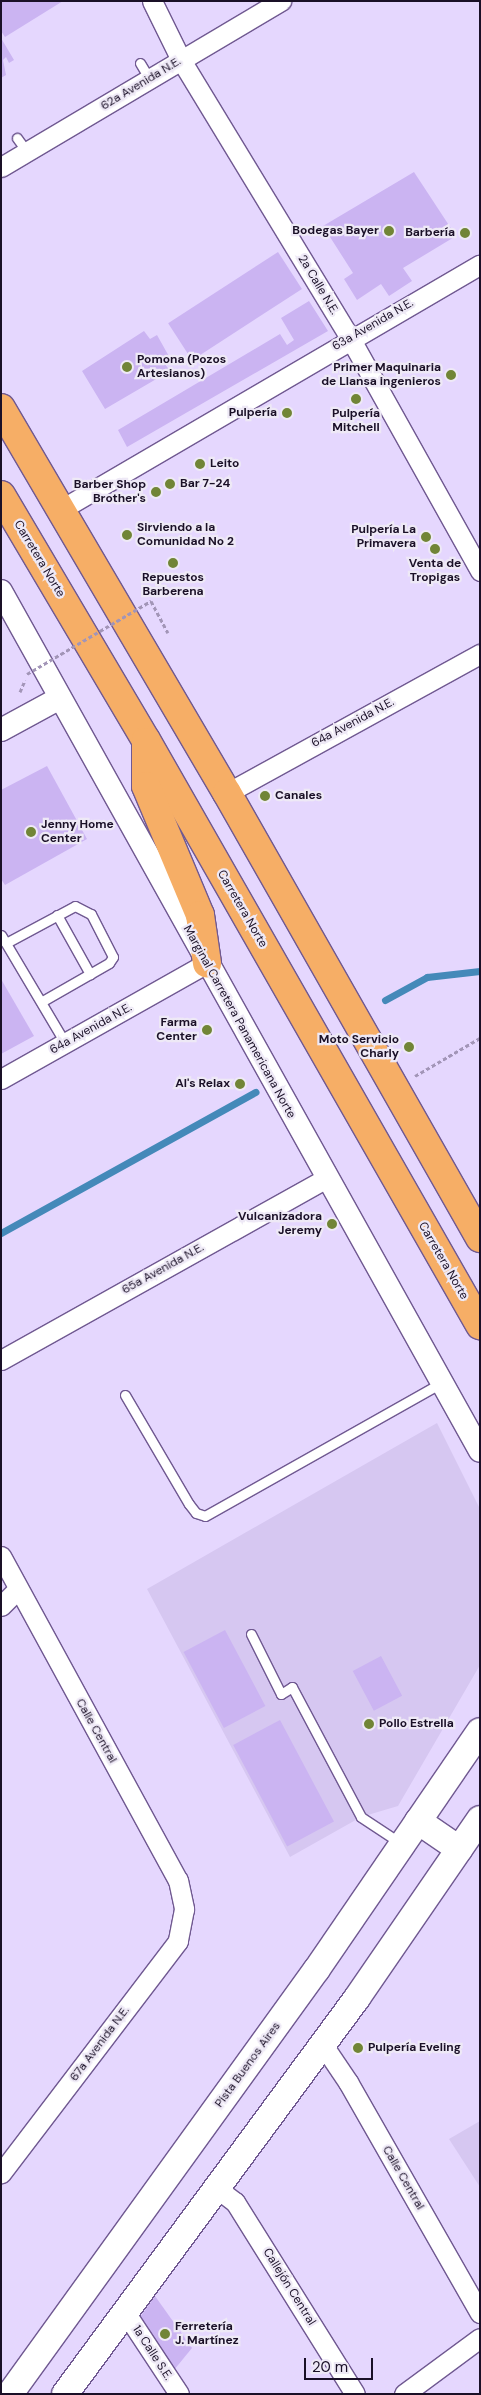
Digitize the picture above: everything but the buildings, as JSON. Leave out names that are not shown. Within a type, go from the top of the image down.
[{"type":"highway","points":[[1,408],[227,793],[480,1238]]},
{"type":"highway","name":"Carretera Norte","points":[[1,495],[146,740],[480,1325]]},
{"type":"highway","points":[[146,740],[146,786],[200,915],[207,963]]},
{"type":"main road","name":"Pista Buenos Aires","points":[[10,2394],[317,1969],[480,1731]]},
{"type":"main road","points":[[65,2394],[215,2187],[323,2045],[480,1819]]},
{"type":"main road","points":[[418,1821],[459,1850]]},
{"type":"street","name":"2a Calle N.E.","points":[[152,1],[181,60],[350,338],[480,571]]},
{"type":"street","name":"62a Avenida N.E.","points":[[1,167],[22,145],[144,71],[181,60],[281,1]]},
{"type":"street","name":"63a Avenida N.E.","points":[[60,510],[350,338],[480,264]]},
{"type":"street","name":"Marginal Carretera Panamericana Norte","points":[[1,591],[326,1178],[480,1451]]},
{"type":"street","name":"64a Avenida N.E.","points":[[227,793],[480,654]]},
{"type":"street","points":[[1,730],[60,698]]},
{"type":"street","name":"64a Avenida N.E.","points":[[1,1079],[207,963]]},
{"type":"street","name":"65a Avenida N.E.","points":[[1,1360],[326,1178]]},
{"type":"street","name":"Calle Central","points":[[1,1556],[178,1880],[184,1909]]},
{"type":"street","points":[[1,1606],[18,1589]]},
{"type":"street","name":"67a Avenida N.E.","points":[[1,2173],[178,1941],[184,1909]]},
{"type":"street","name":"Calle Central","points":[[323,2045],[480,2313]]},
{"type":"street","name":"Callejón Central","points":[[215,2187],[235,2202],[356,2394]]},
{"type":"street","name":"1a Calle S.E.","points":[[125,2312],[179,2394]]},
{"type":"street","points":[[404,2394],[480,2338]]},
{"type":"lane","points":[[41,1002],[109,963],[113,957],[112,950],[84,908],[75,906],[4,939],[65,1043]]},
{"type":"lane","points":[[57,915],[90,974]]},
{"type":"lane","points":[[125,1395],[189,1504],[196,1514],[206,1516],[441,1383]]},
{"type":"lane","points":[[251,1634],[281,1694],[292,1687],[361,1817],[402,1844]]},
{"type":"path","points":[[18,700],[27,674],[151,601],[168,633]]},
{"type":"path","points":[[415,1076],[480,1038]]},
{"type":"shaded area","points":[[437,1423],[480,1509],[480,1665],[398,1806],[361,1817],[290,1857],[147,1589]]},
{"type":"shaded area","points":[[480,2121],[480,2187],[449,2139]]},
{"type":"waterway","points":[[385,1000],[427,977],[480,971]]},
{"type":"waterway","points":[[1,1233],[255,1092]]},
{"type":"place","name":"Bodegas Bayer","points":[[389,231]]},
{"type":"place","name":"Barbería","points":[[465,233]]},
{"type":"place","name":"Pomona (Pozos Artesianos)","points":[[127,367]]},
{"type":"place","name":"Primer Maquinaria de Llansa ingenieros","points":[[451,375]]},
{"type":"place","name":"Pulpería Mitchell","points":[[356,399]]},
{"type":"place","name":"Pulpería","points":[[287,413]]},
{"type":"place","name":"Leito","points":[[200,464]]},
{"type":"place","name":"Bar 7-24","points":[[170,484]]},
{"type":"place","name":"Barber Shop Brother's","points":[[156,492]]},
{"type":"place","name":"Sirviendo a la Comunidad No 2","points":[[127,535]]},
{"type":"place","name":"Pulpería La Primavera","points":[[426,537]]},
{"type":"place","name":"Venta de Tropigas","points":[[435,549]]},
{"type":"place","name":"Repuestos Barberena","points":[[173,563]]},
{"type":"place","name":"Canales","points":[[265,796]]},
{"type":"place","name":"Jenny Home Center","points":[[31,832]]},
{"type":"place","name":"Farma Center","points":[[207,1030]]},
{"type":"place","name":"Moto Servicio Charly","points":[[409,1047]]},
{"type":"place","name":"Al's Relax","points":[[240,1084]]},
{"type":"place","name":"Vulcanizadora Jeremy","points":[[332,1224]]},
{"type":"place","name":"Pollo Estrella","points":[[369,1724]]},
{"type":"place","name":"Pulpería Eveling","points":[[358,2048]]},
{"type":"place","name":"Ferretería J. Martínez","points":[[165,2334]]}]
